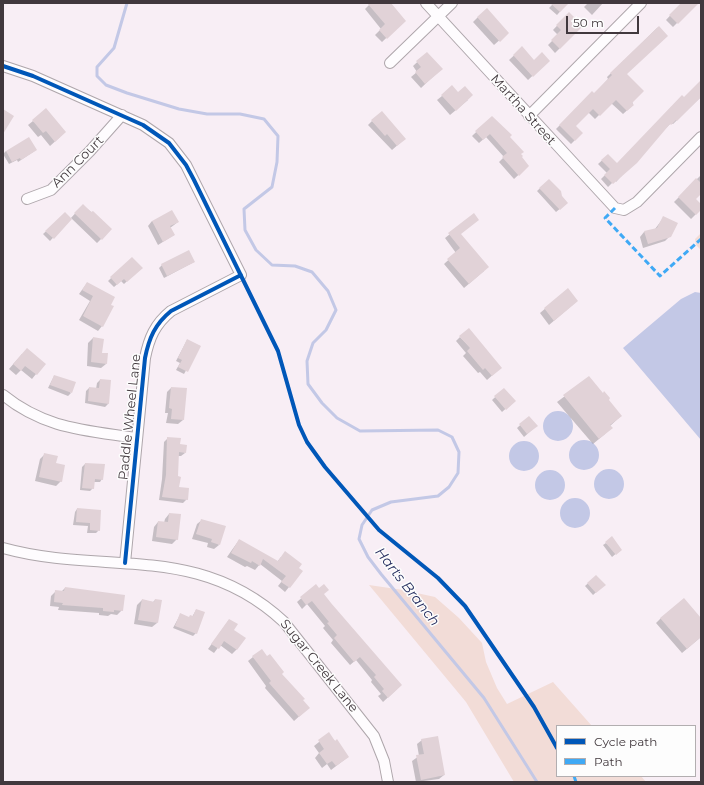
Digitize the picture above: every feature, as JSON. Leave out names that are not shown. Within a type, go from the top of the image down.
[{"type":"street","name":"Martha Street","points":[[426,3],[609,204],[615,208],[624,210],[640,200],[701,137]]},
{"type":"street","points":[[390,63],[452,3]]},
{"type":"street","points":[[529,116],[641,3]]},
{"type":"street","points":[[3,66],[33,76],[122,115]]},
{"type":"street","name":"Ann Court","points":[[27,199],[50,190],[90,151],[122,115]]},
{"type":"street","name":"Paddle Wheel Lane","points":[[122,115],[156,133],[169,143],[179,155],[194,180],[241,275],[184,303],[161,319],[150,338],[145,358],[136,438],[125,563]]},
{"type":"street","points":[[3,394],[28,412],[49,422],[72,428],[136,438]]},
{"type":"street","name":"Sugar Creek Lane","points":[[3,548],[36,556],[178,568],[205,575],[231,585],[274,612],[284,622],[374,736],[382,755],[388,782]]},
{"type":"shaded area","points":[[701,233],[701,250],[696,245],[695,239]]},
{"type":"shaded area","points":[[369,585],[435,597],[459,618],[482,643],[486,662],[497,688],[507,704],[553,682],[591,725],[556,725],[556,777],[642,777],[646,782],[514,782],[466,702]]},
{"type":"water","points":[[695,292],[701,293],[701,440],[623,348],[681,299]]},
{"type":"water","points":[[558,411],[564,412],[572,420],[572,432],[564,440],[558,441],[552,440],[544,432],[543,426],[544,420],[552,412]]},
{"type":"water","points":[[584,440],[590,441],[598,449],[598,461],[590,469],[584,470],[578,469],[570,461],[569,455],[570,449],[578,441]]},
{"type":"water","points":[[524,441],[530,442],[538,450],[538,462],[530,470],[524,471],[518,470],[510,462],[509,456],[510,450],[518,442]]},
{"type":"water","points":[[609,469],[615,470],[623,478],[623,490],[615,498],[609,499],[603,498],[595,490],[594,484],[595,478],[603,470]]},
{"type":"water","points":[[550,470],[556,471],[564,479],[564,491],[556,499],[550,500],[544,499],[536,491],[535,485],[536,479],[544,471]]},
{"type":"water","points":[[575,498],[581,499],[589,507],[589,519],[581,527],[575,528],[569,527],[561,519],[560,513],[561,507],[569,499]]},
{"type":"building","points":[[367,3],[391,3],[406,21],[387,39],[379,30],[385,24]]},
{"type":"building","points":[[550,3],[569,3],[560,12]]},
{"type":"building","points":[[681,3],[699,3],[678,24],[669,15]]},
{"type":"building","points":[[487,8],[509,33],[500,42],[477,17]]},
{"type":"building","points":[[569,12],[583,26],[560,49],[551,40],[561,30],[556,25]]},
{"type":"building","points":[[659,26],[668,36],[627,74],[644,91],[632,103],[634,105],[627,111],[616,100],[600,116],[593,109],[576,126],[583,133],[575,141],[559,125],[592,91],[594,93],[612,75],[610,73]]},
{"type":"building","points":[[522,46],[534,60],[542,52],[550,61],[533,77],[513,55]]},
{"type":"building","points":[[427,52],[443,69],[425,84],[415,72],[421,67],[416,61]]},
{"type":"building","points":[[701,80],[701,97],[677,121],[676,120],[671,125],[670,124],[637,163],[613,184],[604,175],[610,169],[601,160],[608,154],[617,163],[682,95],[684,97]]},
{"type":"building","points":[[452,85],[458,92],[465,86],[473,95],[456,111],[441,95]]},
{"type":"building","points":[[46,108],[66,132],[55,142],[46,131],[43,133],[32,120]]},
{"type":"building","points":[[3,109],[14,116],[3,134]]},
{"type":"building","points":[[382,111],[406,139],[397,146],[387,134],[385,136],[371,120]]},
{"type":"building","points":[[492,116],[512,135],[510,137],[524,152],[521,154],[523,156],[522,157],[529,166],[519,176],[502,157],[507,153],[490,134],[483,140],[475,131]]},
{"type":"building","points":[[29,137],[37,150],[21,160],[20,158],[12,162],[6,151]]},
{"type":"building","points":[[696,178],[701,183],[701,194],[696,199],[701,204],[701,210],[696,215],[678,197]]},
{"type":"building","points":[[549,179],[561,191],[562,196],[568,203],[560,210],[539,188]]},
{"type":"building","points":[[83,204],[91,212],[93,211],[112,229],[102,240],[74,213]]},
{"type":"building","points":[[172,210],[179,222],[170,226],[175,235],[163,242],[152,221]]},
{"type":"building","points":[[65,212],[72,219],[54,239],[45,231]]},
{"type":"building","points":[[474,213],[479,220],[461,234],[489,267],[469,284],[447,259],[460,248],[448,233]]},
{"type":"building","points":[[663,216],[678,223],[671,237],[648,244],[644,231],[657,228]]},
{"type":"building","points":[[189,250],[195,262],[167,276],[161,264]]},
{"type":"building","points":[[132,257],[143,268],[127,282],[124,279],[117,285],[110,277]]},
{"type":"building","points":[[87,282],[115,297],[111,305],[114,306],[103,327],[83,316],[93,296],[82,290]]},
{"type":"building","points":[[568,288],[578,301],[554,321],[544,308]]},
{"type":"building","points":[[469,328],[502,368],[492,376],[485,368],[483,370],[467,351],[470,348],[459,336]]},
{"type":"building","points":[[93,337],[104,339],[102,353],[108,353],[107,364],[91,362]]},
{"type":"building","points":[[187,339],[201,346],[188,372],[178,367],[182,360],[178,358]]},
{"type":"building","points":[[27,348],[46,364],[37,375],[25,366],[21,371],[13,364]]},
{"type":"building","points":[[54,375],[76,382],[72,393],[50,385]]},
{"type":"building","points":[[589,376],[603,393],[604,391],[610,398],[609,400],[622,416],[610,425],[613,428],[599,439],[563,395]]},
{"type":"building","points":[[100,379],[111,380],[109,404],[88,401],[89,387],[99,388]]},
{"type":"building","points":[[171,387],[187,388],[184,420],[171,419],[172,409],[169,408]]},
{"type":"building","points":[[504,388],[516,401],[506,410],[494,396]]},
{"type":"building","points":[[529,416],[538,426],[527,434],[519,424]]},
{"type":"building","points":[[167,437],[181,438],[180,444],[187,445],[186,453],[179,452],[178,476],[181,477],[179,487],[189,488],[188,500],[162,497],[166,475]]},
{"type":"building","points":[[44,453],[58,456],[56,463],[65,465],[62,482],[39,477]]},
{"type":"building","points":[[85,463],[105,464],[103,480],[95,479],[94,489],[82,488]]},
{"type":"building","points":[[77,508],[101,510],[100,531],[90,530],[90,523],[76,522]]},
{"type":"building","points":[[169,513],[181,514],[178,540],[156,537],[158,521],[168,522]]},
{"type":"building","points":[[201,519],[226,526],[220,545],[211,542],[212,539],[196,534]]},
{"type":"building","points":[[612,536],[622,550],[616,555],[605,542]]},
{"type":"building","points":[[239,539],[278,561],[285,551],[302,564],[299,568],[303,571],[290,588],[281,582],[286,576],[263,559],[260,566],[252,561],[251,563],[231,553]]},
{"type":"building","points":[[596,575],[606,585],[596,593],[587,583]]},
{"type":"building","points":[[316,584],[319,588],[324,584],[329,590],[324,594],[402,685],[388,698],[382,691],[384,689],[374,677],[376,675],[360,657],[354,662],[334,638],[337,635],[327,623],[329,622],[312,601],[306,605],[300,597]]},
{"type":"building","points":[[65,587],[125,595],[123,611],[103,611],[103,608],[62,605],[63,603],[54,602],[55,590],[64,591]]},
{"type":"building","points":[[684,598],[701,618],[701,637],[687,649],[660,618]]},
{"type":"building","points":[[142,599],[154,602],[155,599],[162,600],[158,623],[138,620]]},
{"type":"building","points":[[196,609],[205,612],[197,634],[175,626],[180,613],[189,617],[190,615],[193,616]]},
{"type":"building","points":[[229,619],[238,624],[234,630],[246,638],[237,650],[224,641],[219,649],[211,644]]},
{"type":"building","points":[[262,649],[267,656],[270,654],[284,672],[282,674],[305,699],[303,700],[310,708],[299,717],[269,683],[271,681],[252,656]]},
{"type":"building","points":[[329,732],[335,741],[337,739],[349,757],[336,766],[332,761],[327,764],[319,753],[324,749],[318,740]]},
{"type":"building","points":[[438,736],[445,775],[421,780],[416,755],[424,754],[421,739]]},
{"type":"waterway","name":"Harts Branch","points":[[127,3],[114,48],[97,67],[97,76],[106,85],[179,109],[207,114],[240,114],[264,119],[278,136],[277,162],[272,187],[244,209],[245,230],[256,250],[272,265],[295,266],[312,272],[328,291],[336,310],[326,330],[313,343],[307,361],[308,384],[322,403],[337,418],[360,431],[438,430],[452,437],[459,452],[458,473],[449,487],[438,496],[391,502],[372,510],[362,525],[359,539],[368,557],[381,574],[484,698],[537,782]]},
{"type":"marked path","points":[[615,208],[605,218],[660,276],[701,239]]},
{"type":"marked path","points":[[574,777],[576,782]]},
{"type":"cycle path","points":[[3,66],[33,76],[143,125],[169,143],[186,165],[194,180],[278,351],[299,425],[307,442],[325,467],[379,530],[438,578],[465,606],[534,707],[556,746]]},
{"type":"cycle path","points":[[125,563],[145,358],[148,344],[157,326],[171,311],[241,275]]}]
